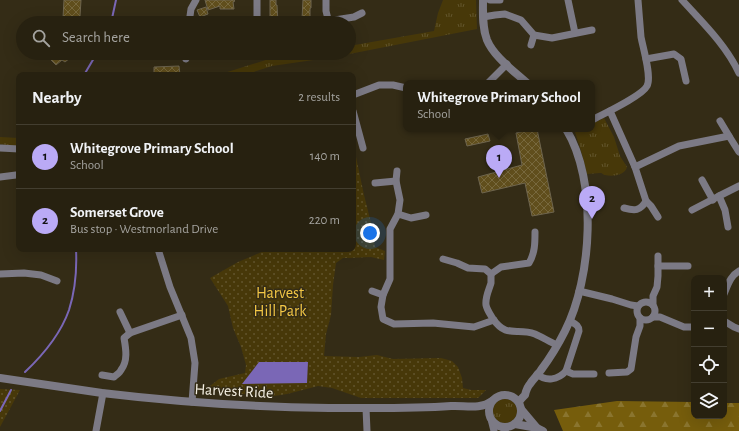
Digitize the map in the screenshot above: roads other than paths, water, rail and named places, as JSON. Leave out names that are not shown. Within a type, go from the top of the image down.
[{"type":"street","points":[[190,16],[191,9],[196,0]]},
{"type":"street","points":[[257,0],[257,16]]},
{"type":"street","points":[[326,0],[327,16]]},
{"type":"street","points":[[484,0],[483,17],[487,39],[495,53],[524,80]]},
{"type":"street","points":[[490,0],[500,0]]},
{"type":"street","points":[[568,0],[575,33]]},
{"type":"street","points":[[595,118],[636,96],[648,85],[649,80],[642,38],[638,0]]},
{"type":"street","points":[[682,0],[718,39],[737,64],[739,73]]},
{"type":"street","points":[[356,16],[362,13]]},
{"type":"street","points":[[483,17],[505,14],[520,20],[534,35],[552,38],[592,30]]},
{"type":"street","points":[[531,45],[534,35]]},
{"type":"street","points":[[646,59],[674,54],[681,59],[686,81]]},
{"type":"street","points":[[491,80],[507,64]]},
{"type":"street","points":[[356,94],[379,85],[393,85],[403,87]]},
{"type":"street","points":[[610,111],[635,168],[646,201],[658,217]]},
{"type":"street","points":[[720,121],[739,152]]},
{"type":"street","points":[[356,123],[362,148]]},
{"type":"street","points":[[509,427],[520,417],[520,405],[524,395],[557,345],[570,322],[586,261],[588,239],[587,199],[579,158],[570,132]]},
{"type":"street","points":[[635,168],[679,146],[729,136]]},
{"type":"street","points":[[0,148],[16,149]]},
{"type":"street","points":[[397,171],[396,180],[400,200],[398,214],[390,229],[390,279],[383,295],[381,307],[383,319],[394,324],[433,323],[474,327],[494,320]]},
{"type":"street","points":[[0,177],[16,176]]},
{"type":"street","points":[[375,183],[396,180]]},
{"type":"street","points":[[702,180],[725,210],[728,227]]},
{"type":"street","points":[[692,210],[739,186]]},
{"type":"street","points":[[624,208],[632,210],[638,209],[643,206],[646,201]]},
{"type":"street","points":[[398,214],[411,218],[426,214]]},
{"type":"street","points":[[491,274],[502,267],[529,263],[533,257],[535,232]]},
{"type":"street","points":[[159,252],[170,288],[191,338],[195,363],[192,402]]},
{"type":"street","points":[[650,303],[657,287],[658,256]]},
{"type":"street","points":[[443,260],[457,263],[468,268],[485,269],[491,274]]},
{"type":"street","points":[[658,266],[688,266]]},
{"type":"street","points":[[727,286],[734,274],[739,271]]},
{"type":"street","points":[[0,274],[24,273],[41,275],[57,281]]},
{"type":"street","points":[[491,274],[491,283],[488,289],[486,305],[488,312],[497,325],[504,330],[531,333],[557,345]]},
{"type":"street","points":[[372,291],[383,295]]},
{"type":"street","points":[[579,291],[612,299],[635,307],[644,302],[650,303],[654,307],[656,316]]},
{"type":"street","points":[[635,307],[642,322]]},
{"type":"street","points":[[120,312],[130,333]]},
{"type":"street","points":[[102,375],[114,377],[121,370],[126,358],[124,338],[130,333],[182,315]]},
{"type":"street","points":[[609,373],[627,372],[631,369],[636,337],[642,322],[656,316]]},
{"type":"street","points":[[656,316],[684,327],[691,327]]},
{"type":"street","points":[[537,374],[546,380],[557,377],[566,371],[579,331],[579,328],[576,325],[570,322]]},
{"type":"street","points":[[727,323],[739,329]]},
{"type":"street","points":[[566,371],[573,374],[594,374]]},
{"type":"street","name":"Harvest Ride","points":[[0,378],[103,393],[192,402],[291,407],[366,408],[458,405],[476,406],[488,404],[492,401]]},
{"type":"street","points":[[494,431],[488,410],[492,401],[499,396],[508,395],[530,384]]},
{"type":"street","points":[[96,431],[103,393]]},
{"type":"street","points":[[508,395],[514,397],[540,429]]},
{"type":"street","name":"Harvest Ride","points":[[467,406],[490,417]]},
{"type":"street","points":[[366,408],[367,431]]},
{"type":"street","points":[[490,417],[494,423],[502,427],[540,429]]},
{"type":"waterway","points":[[113,16],[116,0]]},
{"type":"waterway","points":[[86,72],[93,60]]},
{"type":"waterway","points":[[25,372],[51,343],[66,319],[74,288],[76,252]]},
{"type":"waterway","points":[[0,411],[11,390]]},
{"type":"place","name":"Whitegrove Primary School","points":[[499,178]]},
{"type":"place","name":"Somerset Grove","points":[[592,219]]},
{"type":"park label","name":"Harvest Hill Park","points":[[280,301]]}]
